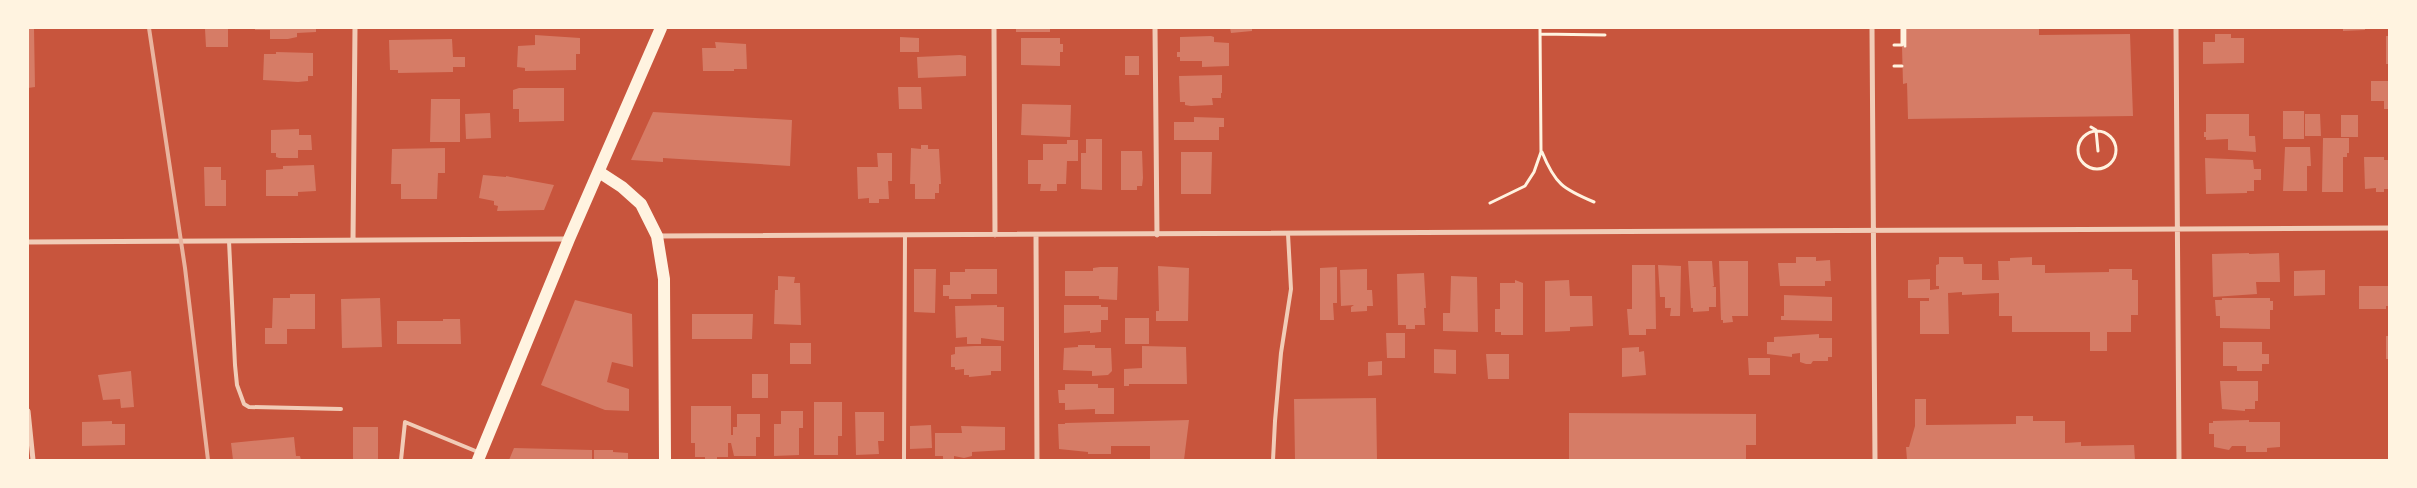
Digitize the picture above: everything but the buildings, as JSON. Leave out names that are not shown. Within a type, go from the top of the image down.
[{"type":"main road","points":[[479,457],[569,239],[661,28]]},
{"type":"main road","points":[[599,172],[622,187],[641,204],[657,236],[664,279],[665,460]]},
{"type":"street","points":[[353,240],[355,28]]},
{"type":"street","points":[[994,28],[996,236]]},
{"type":"street","points":[[1155,28],[1157,235]]},
{"type":"street","points":[[1872,28],[1875,460]]},
{"type":"street","points":[[2176,28],[2179,460]]},
{"type":"street","points":[[657,236],[1036,236],[2390,228]]},
{"type":"street","points":[[1036,236],[1037,460]]},
{"type":"street","points":[[28,242],[569,239]]},
{"type":"street","points":[[28,411],[33,460]]},
{"type":"lane","points":[[1274,460],[1278,382],[1291,289],[1288,234]]},
{"type":"lane","points":[[904,460],[906,236]]},
{"type":"lane","points":[[229,241],[237,385],[244,404],[250,406],[341,409]]},
{"type":"lane","points":[[401,460],[405,422],[479,457]]},
{"type":"path","points":[[1490,203],[1525,186],[1534,172],[1541,152],[1540,28]]},
{"type":"path","points":[[1894,45],[1902,45],[1904,28]]},
{"type":"path","points":[[1904,28],[1905,46]]},
{"type":"path","points":[[1540,34],[1605,35]]},
{"type":"path","points":[[1894,66],[1902,66]]},
{"type":"path","points":[[2091,127],[2113,138],[2117,150],[2116,156],[2108,166],[2095,169],[2084,164],[2078,153],[2080,140],[2096,130]]},
{"type":"path","points":[[2096,130],[2098,151]]},
{"type":"path","points":[[1541,152],[1551,174],[1569,192],[1594,202]]},
{"type":"railway","points":[[149,28],[185,268],[208,460]]}]
